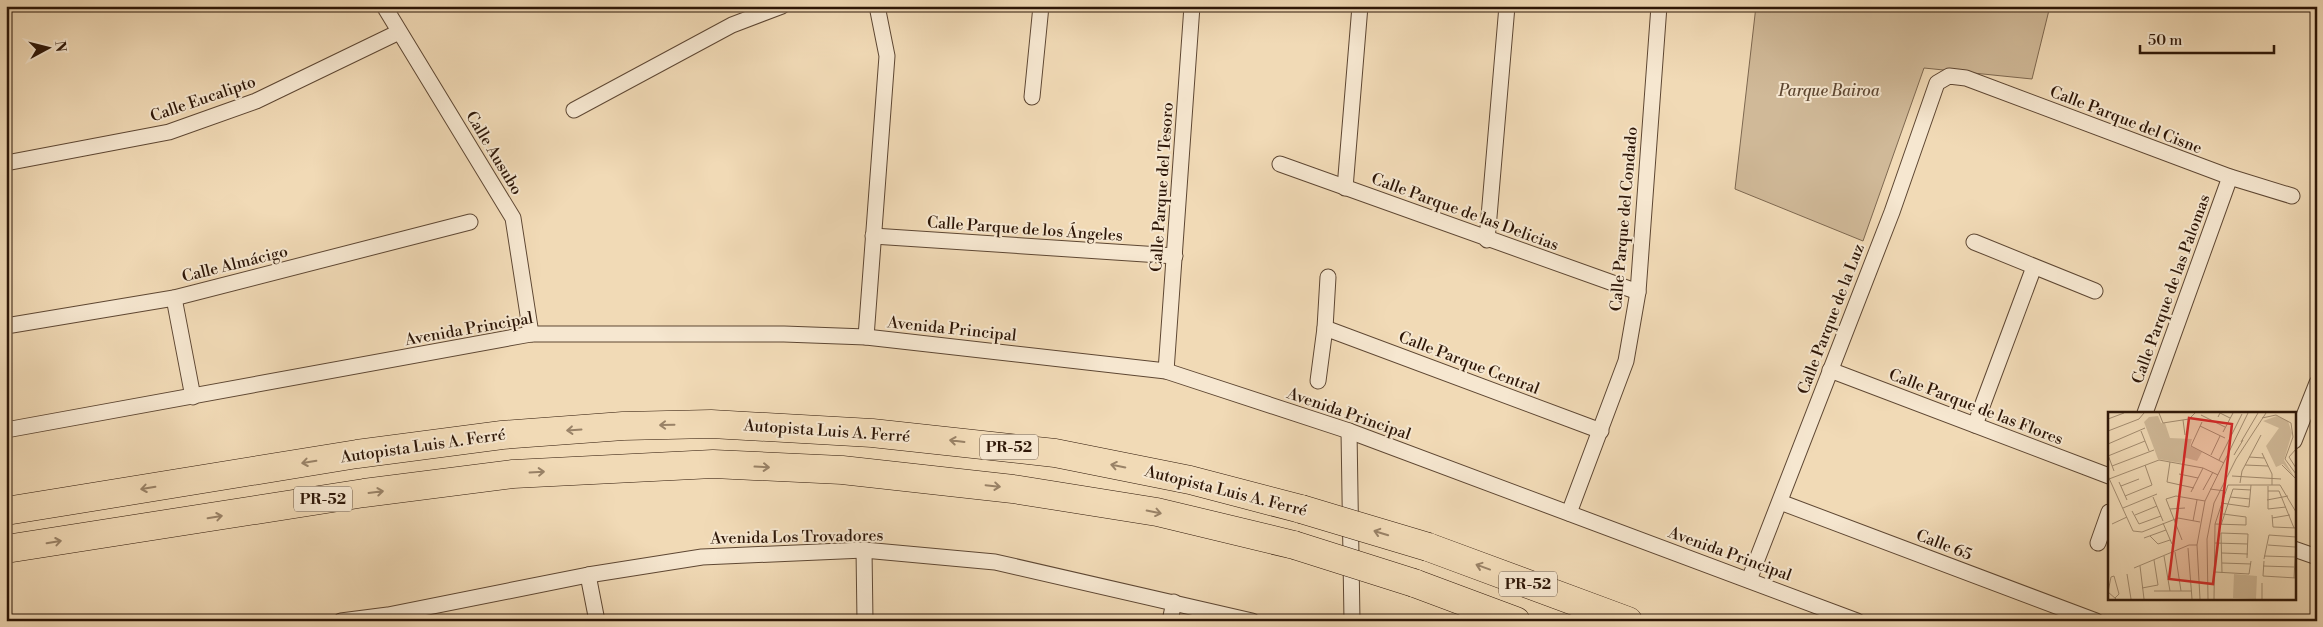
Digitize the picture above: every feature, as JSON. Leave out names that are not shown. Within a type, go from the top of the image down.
[{"type":"highway","name":"Autopista Luis A. Ferré","points":[[6,512],[367,453],[502,435],[623,426],[711,424],[881,434],[1055,453],[1190,480],[1301,509],[1428,547],[1628,621]]},
{"type":"highway","name":"PR-52","points":[[6,549],[364,493],[513,474],[713,464],[842,470],[1014,489],[1156,512],[1294,544],[1414,583],[1516,621]]},
{"type":"street","name":"Calle Ausubo","points":[[384,6],[398,32],[513,218],[531,334]]},
{"type":"street","points":[[574,110],[732,25],[782,6]]},
{"type":"street","points":[[866,337],[887,56],[877,6]]},
{"type":"street","points":[[1032,98],[1041,6]]},
{"type":"street","name":"Calle Parque del Tesoro","points":[[1166,371],[1192,6]]},
{"type":"street","points":[[1345,188],[1360,6]]},
{"type":"street","points":[[1487,240],[1507,6]]},
{"type":"street","name":"Calle Parque del Condado","points":[[1569,513],[1626,361],[1638,292],[1659,6]]},
{"type":"street","name":"Calle Eucalipto","points":[[6,163],[169,132],[256,101],[398,32]]},
{"type":"street","name":"Calle Parque del Cisne","points":[[1949,76],[1966,78],[2230,178],[2292,196]]},
{"type":"street","name":"Calle Parque de la Luz","points":[[1749,580],[1892,212],[1937,83],[1949,76]]},
{"type":"street","name":"Calle Parque de las Delicias","points":[[1280,164],[1487,240],[1638,292]]},
{"type":"street","name":"Calle Parque de las Palomas","points":[[2145,412],[2230,178]]},
{"type":"street","name":"Calle Almácigo","points":[[6,326],[174,298],[470,222]]},
{"type":"street","name":"Calle Parque de los Ángeles","points":[[873,236],[1175,256]]},
{"type":"street","points":[[1974,242],[2034,268],[2095,291]]},
{"type":"street","points":[[1975,426],[2034,268]]},
{"type":"street","points":[[1318,381],[1325,328],[1328,277]]},
{"type":"street","points":[[174,298],[193,397]]},
{"type":"street","name":"Calle Parque Central","points":[[1325,328],[1601,431]]},
{"type":"street","name":"Avenida Principal","points":[[6,430],[531,334],[784,334],[866,337],[1166,371],[1349,430],[1857,621]]},
{"type":"street","name":"Calle Parque de las Flores","points":[[1830,370],[2108,476]]},
{"type":"street","points":[[2296,437],[2317,383]]},
{"type":"street","points":[[1349,430],[1352,621]]},
{"type":"street","name":"Calle 65","points":[[1780,502],[2096,621]]},
{"type":"street","points":[[2098,544],[2108,515]]},
{"type":"street","points":[[864,550],[866,621]]},
{"type":"street","name":"Avenida Los Trovadores","points":[[341,621],[388,615],[588,575],[702,557],[864,550],[995,562],[1252,621]]},
{"type":"street","points":[[2296,550],[2317,557]]},
{"type":"street","points":[[588,575],[597,621]]},
{"type":"street","points":[[1170,621],[1174,602]]},
{"type":"green space","name":"Parque Bairoa","points":[[1756,6],[2050,6],[2032,79],[1924,68],[1863,241],[1735,189]]}]
